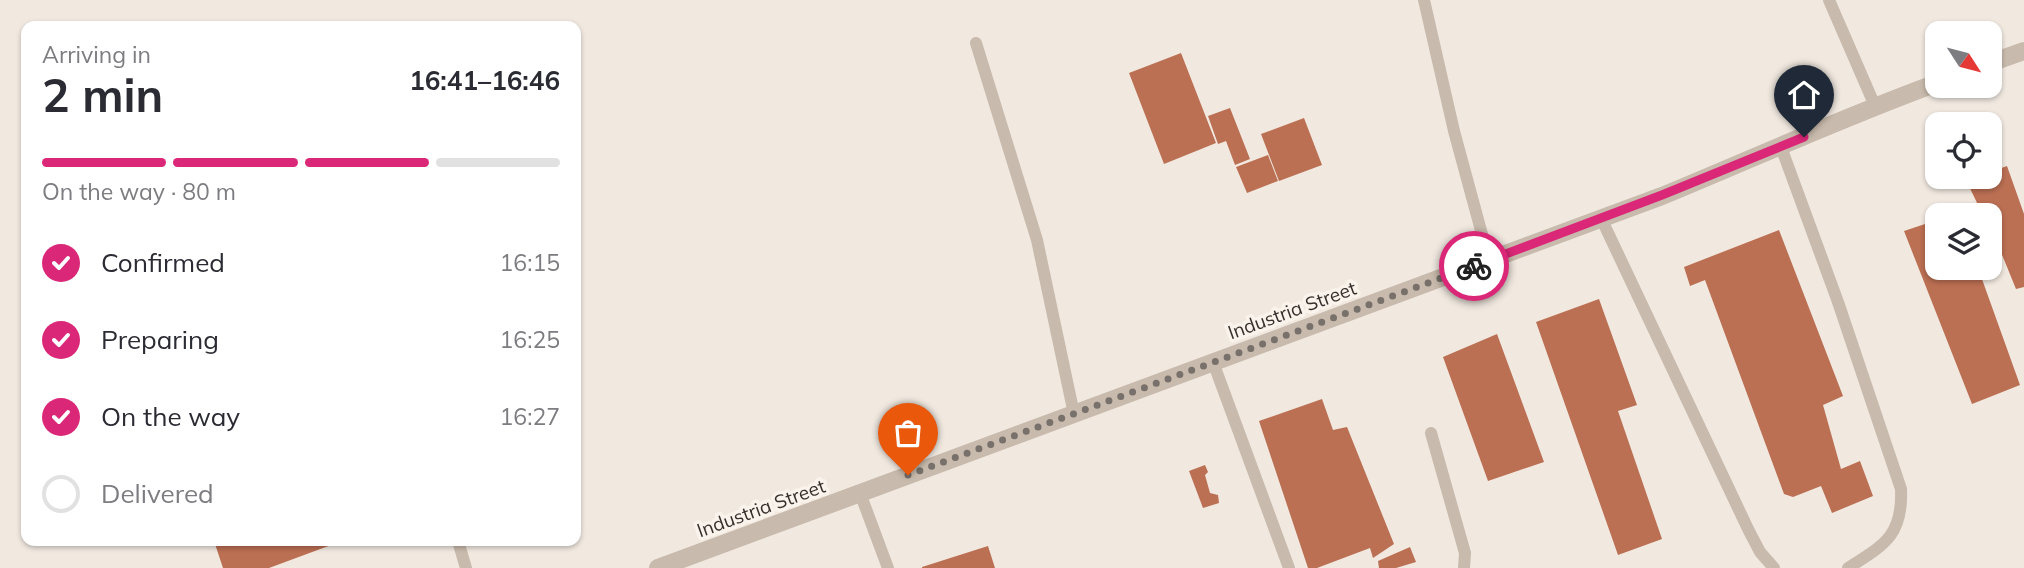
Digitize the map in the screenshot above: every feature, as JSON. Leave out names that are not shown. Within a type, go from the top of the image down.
[{"type":"street","points":[[2002,59],[2024,51]]},
{"type":"street","name":"Industria Street","points":[[658,568],[1601,218],[1925,87]]},
{"type":"lane","points":[[1424,0],[1454,131],[1489,260]]},
{"type":"lane","points":[[1829,0],[1875,106]]},
{"type":"lane","points":[[976,43],[1037,240],[1074,414]]},
{"type":"lane","points":[[1781,147],[1838,302],[1901,489],[1902,509],[1890,538],[1848,568]]},
{"type":"lane","points":[[1601,218],[1748,529],[1760,551],[1774,568]]},
{"type":"lane","points":[[1213,362],[1289,568]]},
{"type":"lane","points":[[1431,433],[1465,553],[1464,568]]},
{"type":"lane","points":[[860,493],[888,568]]},
{"type":"lane","points":[[459,546],[466,568]]},
{"type":"building","points":[[1181,53],[1216,143],[1164,164],[1129,73]]},
{"type":"building","points":[[1230,108],[1250,159],[1235,165],[1226,141],[1218,144],[1208,116]]},
{"type":"building","points":[[1304,118],[1322,165],[1279,181],[1261,134]]},
{"type":"building","points":[[1268,155],[1278,181],[1247,193],[1236,167]]},
{"type":"building","points":[[2007,166],[2024,214],[2024,287],[2016,289],[2002,255],[2002,203],[1977,203],[1970,189],[2002,189],[2002,168]]},
{"type":"building","points":[[1925,224],[1925,280],[1982,280],[2020,385],[1972,404],[1904,231]]},
{"type":"building","points":[[1779,230],[1843,396],[1823,405],[1841,469],[1860,461],[1873,496],[1832,513],[1821,486],[1793,497],[1784,494],[1705,280],[1690,286],[1684,267]]},
{"type":"building","points":[[1599,299],[1637,405],[1618,411],[1662,539],[1618,555],[1536,322]]},
{"type":"building","points":[[1497,334],[1544,462],[1488,481],[1443,357]]},
{"type":"building","points":[[1322,399],[1333,430],[1347,427],[1394,544],[1373,558],[1370,548],[1317,568],[1308,568],[1259,421]]},
{"type":"building","points":[[1205,465],[1210,493],[1218,495],[1219,503],[1203,508],[1189,471]]},
{"type":"building","points":[[216,546],[328,546],[269,568],[223,568]]},
{"type":"building","points":[[988,546],[995,568],[922,568],[922,567]]},
{"type":"building","points":[[1410,547],[1416,562],[1396,568],[1379,568],[1378,561]]},
{"type":"way so far","points":[[908,475],[1474,266]]},
{"type":"route","points":[[1474,266],[1662,195],[1804,137]]}]
